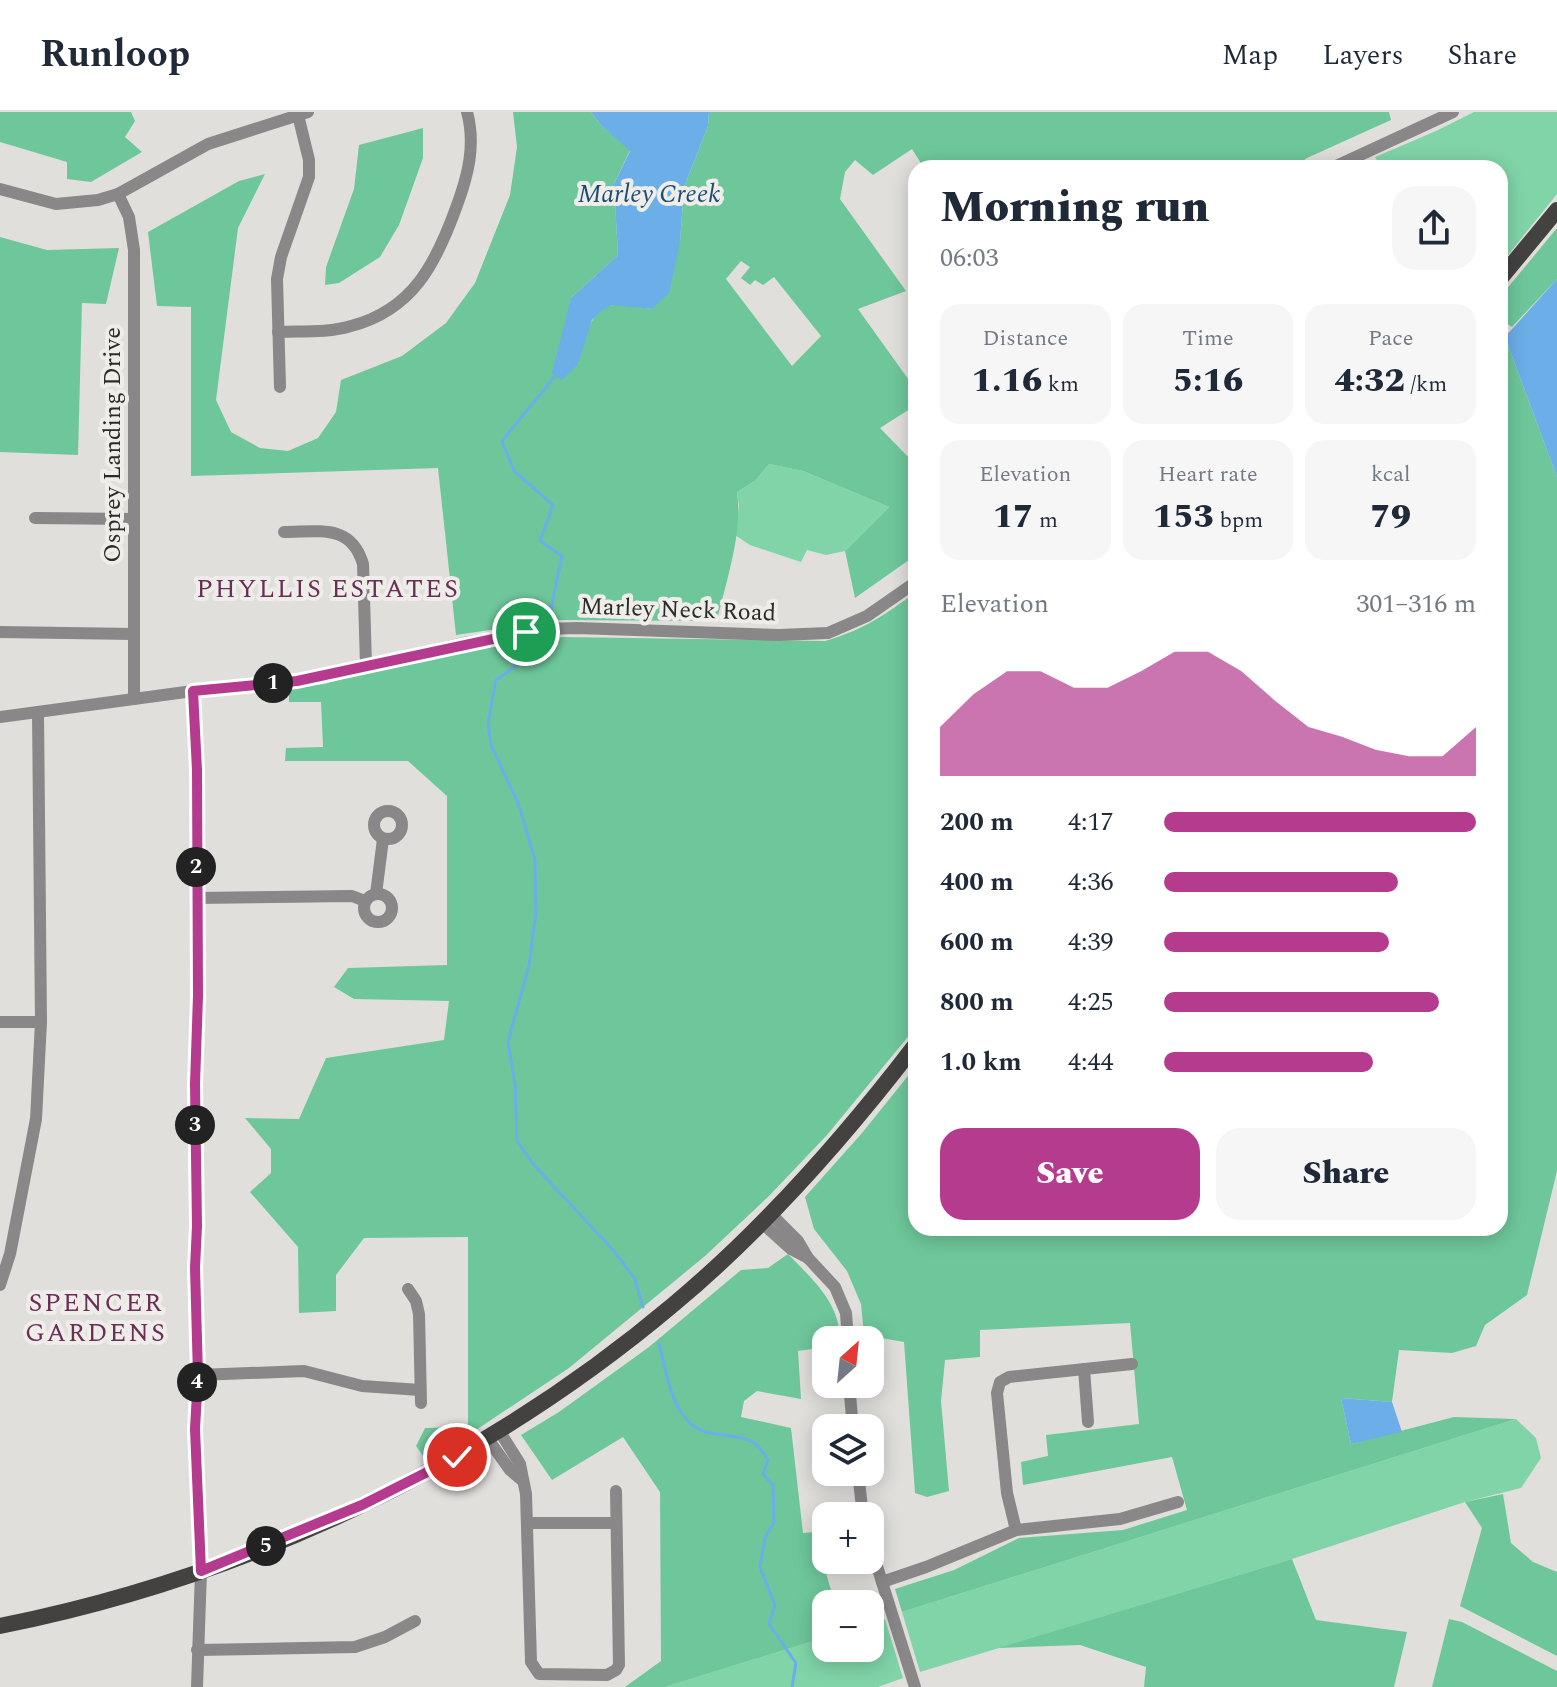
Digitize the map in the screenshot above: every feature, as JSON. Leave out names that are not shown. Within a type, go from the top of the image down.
[{"type":"main road","points":[[1508,269],[1557,210]]},
{"type":"main road","points":[[0,1626],[94,1603],[201,1571],[362,1505],[494,1435],[593,1368],[675,1304],[767,1218],[835,1145],[908,1054]]},
{"type":"street","points":[[278,332],[350,327],[372,319],[392,308],[425,276],[446,236],[465,184],[471,141],[467,112]]},
{"type":"street","points":[[1349,160],[1453,112]]},
{"type":"street","points":[[0,189],[56,204],[88,202],[118,194],[208,144],[303,114],[309,177],[281,257],[277,279],[280,387]]},
{"type":"street","name":"Osprey Landing Drive","points":[[118,194],[129,217],[134,250],[134,699]]},
{"type":"street","points":[[35,518],[134,519]]},
{"type":"street","points":[[284,532],[342,534],[360,553],[363,564],[366,665]]},
{"type":"street","name":"Marley Neck Road","points":[[0,717],[193,691],[297,681],[544,629],[779,635],[828,633],[867,616],[908,588]]},
{"type":"street","points":[[0,632],[134,634]]},
{"type":"street","points":[[193,691],[197,770],[198,996],[195,1084],[198,1375],[195,1429],[201,1571],[197,1687]]},
{"type":"street","points":[[0,1285],[10,1254],[36,1119],[41,1022],[38,712]]},
{"type":"street","points":[[196,898],[371,898],[383,839]]},
{"type":"street","points":[[0,1022],[41,1022]]},
{"type":"street","points":[[767,1218],[791,1249],[808,1258],[827,1276],[842,1300],[848,1326]]},
{"type":"street","points":[[198,1375],[304,1371],[362,1386],[421,1396],[419,1314],[416,1301],[408,1289]]},
{"type":"street","points":[[1016,1530],[1007,1493],[997,1387],[1009,1377],[1132,1364]]},
{"type":"street","points":[[1084,1369],[1088,1422]]},
{"type":"street","points":[[494,1435],[520,1464],[528,1523],[531,1662],[534,1671],[544,1676],[607,1675],[619,1665],[616,1491]]},
{"type":"street","points":[[882,1582],[1016,1530],[1120,1519],[1178,1502]]},
{"type":"street","points":[[528,1523],[616,1523]]},
{"type":"street","points":[[879,1574],[915,1687]]},
{"type":"street","points":[[197,1650],[355,1647],[385,1637],[415,1621]]},
{"type":"green space","points":[[0,112],[131,112],[135,121],[125,137],[142,152],[91,182],[67,179],[67,162],[0,142]]},
{"type":"green space","points":[[513,112],[591,112],[630,150],[614,184],[618,255],[571,298],[578,364],[588,328],[598,313],[613,305],[652,309],[680,242],[684,187],[708,126],[709,112],[1389,112],[1391,120],[1304,160],[919,160],[912,149],[873,175],[855,160],[845,172],[840,199],[906,291],[858,309],[908,379],[908,410],[880,428],[908,457],[908,561],[855,598],[845,551],[889,507],[803,471],[769,464],[755,481],[737,492],[736,540],[717,621],[558,620],[456,635],[438,468],[191,476],[191,307],[157,306],[148,232],[239,181],[265,174],[238,228],[216,400],[231,432],[260,448],[288,451],[318,438],[336,412],[341,380],[402,356],[446,323],[475,283],[510,195],[517,147]],"holes":[[[741,261],[750,267],[741,278],[750,285],[755,280],[763,285],[774,277],[821,336],[792,366],[726,279]]]},
{"type":"green space","points":[[1474,112],[1557,112],[1557,194],[1508,255],[1508,160],[1377,160],[1375,157]]},
{"type":"green space","points":[[423,128],[423,158],[399,225],[380,257],[339,283],[325,285],[326,267],[354,189],[359,145]]},
{"type":"green space","points":[[1557,228],[1557,279],[1512,327],[1508,324],[1508,287]]},
{"type":"green space","points":[[0,237],[47,250],[119,248],[106,304],[82,303],[78,455],[0,452]]},
{"type":"green space","points":[[1508,345],[1557,477],[1557,1171],[1527,1295],[1485,1325],[1476,1346],[1452,1353],[1399,1350],[1392,1402],[1341,1398],[1351,1444],[1454,1417],[1516,1419],[902,1612],[895,1589],[954,1570],[1019,1538],[1123,1530],[1187,1510],[1172,1457],[1023,1485],[1021,1462],[1048,1456],[1046,1435],[1139,1424],[1130,1323],[980,1330],[980,1357],[945,1360],[941,1401],[949,1491],[927,1497],[915,1493],[904,1342],[884,1338],[884,1326],[863,1326],[861,1304],[847,1271],[814,1229],[805,1197],[908,1076],[908,1236],[1508,1236]]},
{"type":"green space","points":[[769,464],[803,471],[889,507],[845,551],[826,555],[807,550],[801,562],[750,545],[735,535],[739,506],[737,492],[755,481]]},
{"type":"green space","points":[[908,598],[908,1037],[827,1135],[768,1197],[705,1256],[569,1368],[426,1460],[416,1446],[425,1428],[468,1427],[468,1237],[364,1238],[336,1275],[336,1311],[299,1313],[298,1247],[250,1192],[271,1173],[271,1149],[245,1118],[299,1119],[326,1058],[444,1040],[449,1001],[354,999],[334,987],[348,968],[447,965],[447,796],[408,761],[285,761],[286,748],[323,747],[321,702],[289,702],[289,688],[324,684],[380,669],[518,642],[563,637],[825,641],[851,632]]},
{"type":"green space","points":[[788,1254],[823,1292],[839,1326],[812,1326],[812,1349],[798,1351],[801,1399],[757,1391],[744,1401],[741,1417],[791,1428],[803,1533],[812,1532],[812,1574],[826,1574],[831,1590],[812,1590],[812,1641],[665,1687],[625,1687],[661,1661],[660,1492],[623,1437],[552,1480],[521,1435],[559,1412],[649,1347],[741,1270],[768,1268]]},
{"type":"green space","points":[[1516,1419],[1536,1438],[1541,1458],[1521,1488],[1465,1502],[1292,1559],[920,1672],[902,1612]]},
{"type":"green space","points":[[1503,1494],[1511,1543],[1533,1562],[1557,1572],[1557,1656],[1460,1606],[1482,1528],[1465,1502]]},
{"type":"green space","points":[[1292,1559],[1316,1620],[1407,1632],[1394,1687],[1144,1687],[1146,1667],[1080,1645],[998,1648]]},
{"type":"green space","points":[[884,1619],[903,1678],[878,1687],[665,1687],[812,1641],[812,1662],[884,1662]]},
{"type":"green space","points":[[1449,1619],[1462,1622],[1557,1671],[1557,1687],[1432,1687]]},
{"type":"water","name":"Marley Creek","points":[[591,112],[709,112],[708,126],[684,187],[680,242],[669,293],[652,309],[612,305],[601,311],[592,320],[578,364],[562,380],[552,373],[571,298],[618,255],[614,184],[630,151]]},
{"type":"water","points":[[1557,279],[1557,477],[1508,345],[1508,334]]},
{"type":"water","points":[[1341,1398],[1392,1402],[1402,1432],[1351,1444]]},
{"type":"waterway","points":[[549,618],[562,556],[540,541],[553,505],[514,471],[502,441],[556,375]]},
{"type":"waterway","points":[[543,639],[539,650],[496,680],[488,723],[491,745],[518,803],[535,859],[536,913],[529,965],[508,1042],[515,1084],[517,1141],[534,1165],[614,1251],[635,1279],[643,1307]]},
{"type":"waterway","points":[[659,1344],[672,1394],[687,1420],[703,1431],[750,1441],[768,1460],[763,1474],[773,1485],[774,1522],[765,1538],[760,1567],[775,1605],[769,1624],[796,1663],[792,1687]]},
{"type":"district","name":"PHYLLIS ESTATES","points":[[328,589]]},
{"type":"district","name":"SPENCER GARDENS","points":[[96,1318]]},
{"type":"route","points":[[457,1457],[362,1505],[201,1571],[195,1429],[198,1375],[195,1084],[198,996],[197,770],[193,691],[297,681],[526,632]]}]
